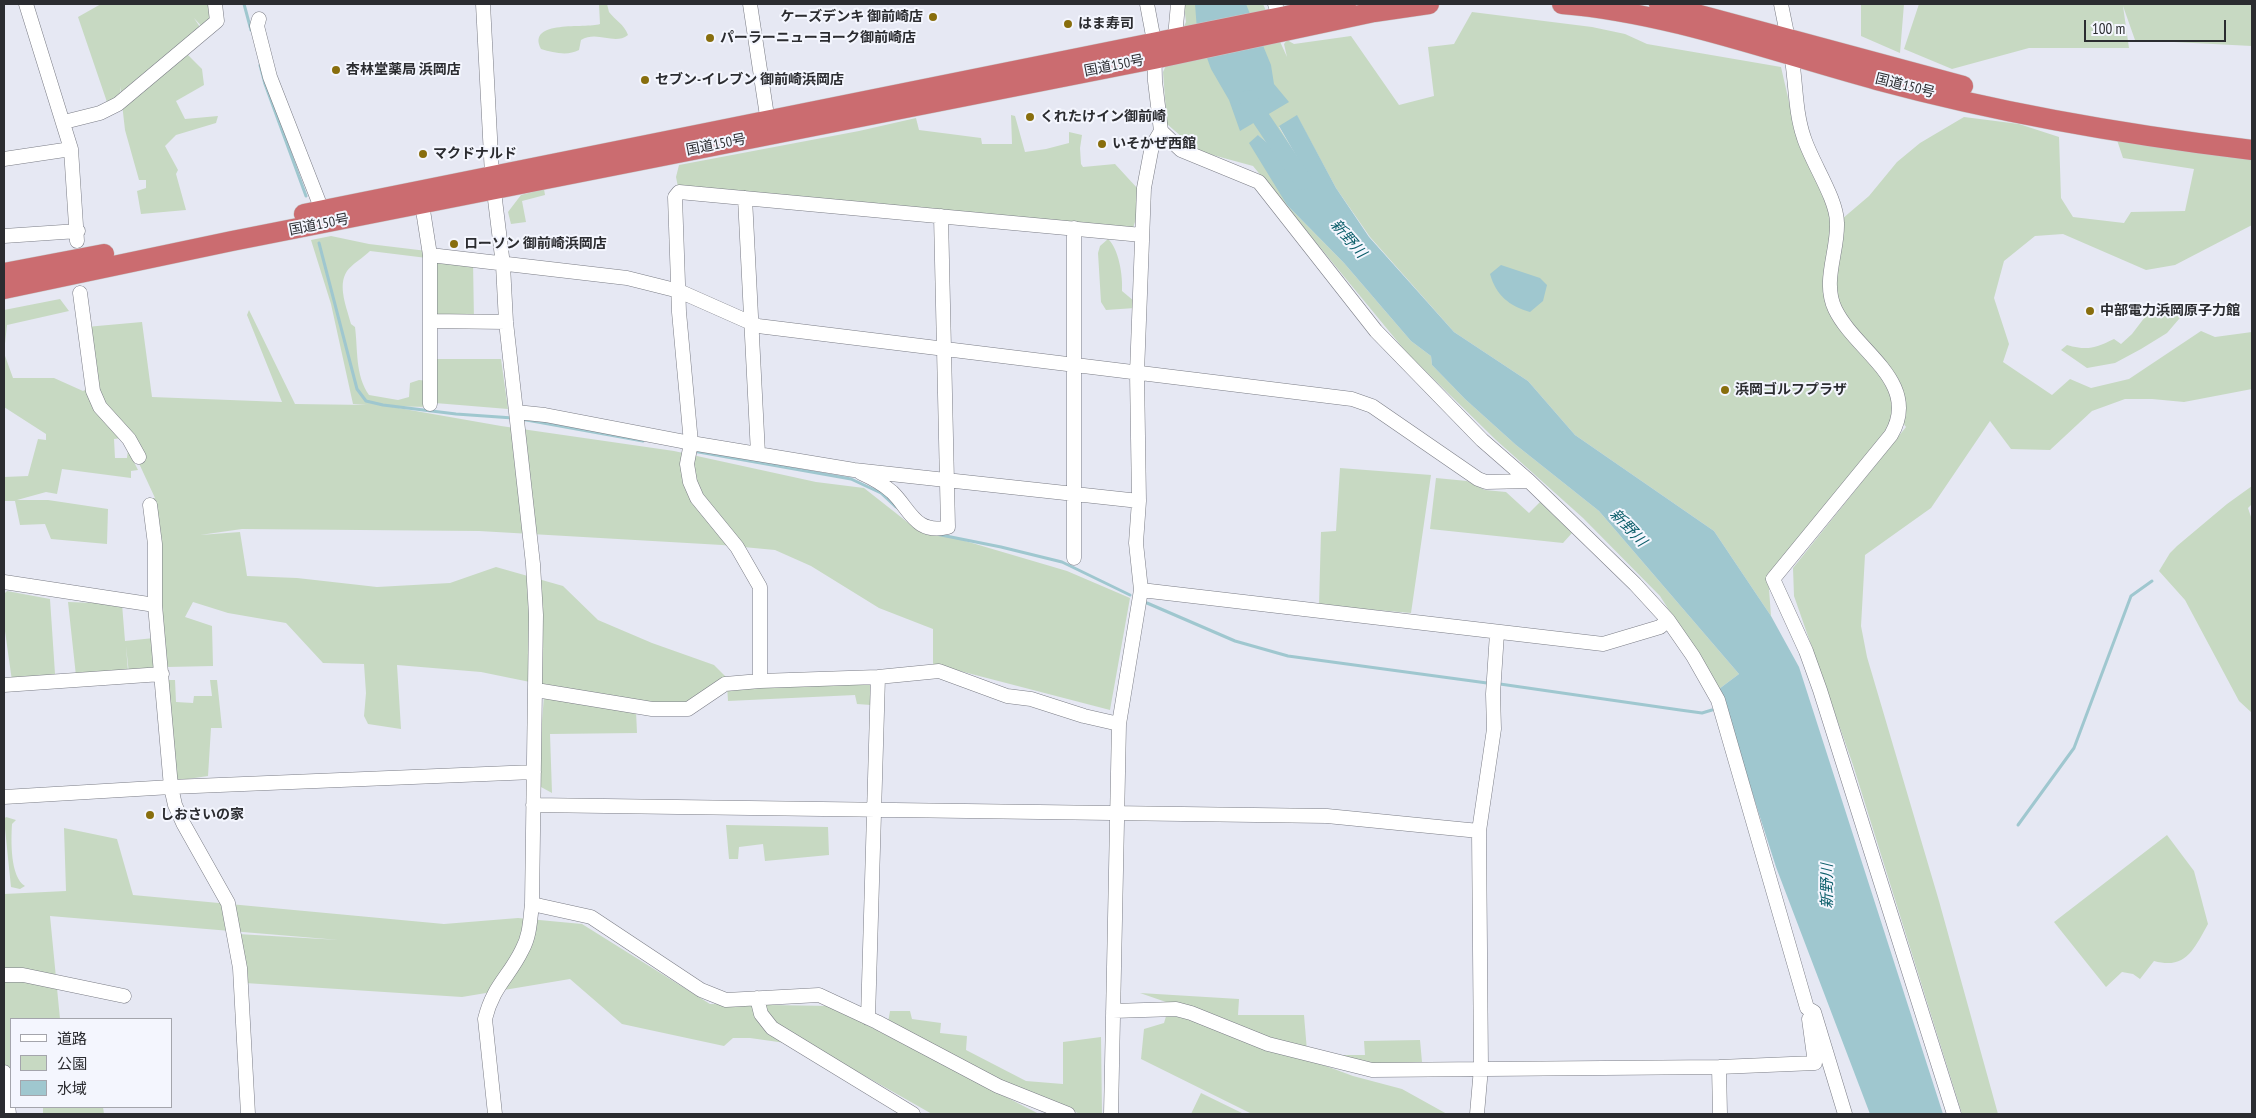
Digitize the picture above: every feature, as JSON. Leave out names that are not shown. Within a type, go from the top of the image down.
[{"type":"highway","name":"国道150号","points":[[4,273],[322,210],[493,182],[1154,50],[1275,18],[1346,4]]},
{"type":"highway","name":"国道150号","points":[[1275,18],[1374,12],[1429,4]]},
{"type":"highway","name":"国道150号","points":[[1562,4],[1596,7],[1656,18],[1990,93],[2102,115],[2252,138]]},
{"type":"highway","name":"国道150号","points":[[1659,4],[1789,47],[1879,80],[1991,106],[2182,141],[2252,150]]},
{"type":"highway","name":"国道150号","points":[[4,289],[422,204],[493,182]]},
{"type":"street","points":[[4,236],[78,236],[71,149],[26,4]]},
{"type":"street","points":[[64,122],[100,113],[118,104],[217,21],[215,4]]},
{"type":"street","points":[[483,4],[493,182],[503,265],[506,322],[533,564],[536,615],[532,904],[529,931],[522,950],[496,988],[485,1019],[495,1114]]},
{"type":"street","points":[[750,4],[769,127]]},
{"type":"street","points":[[1113,1011],[1176,1009],[1191,1013],[1276,1047],[1372,1070],[1815,1063],[1807,1008],[1718,700],[1693,656],[1668,620],[1635,584],[1529,481],[1482,440],[1376,331],[1259,182],[1181,150],[1162,131],[1158,115],[1154,50],[1147,4]]},
{"type":"street","points":[[1178,4],[1183,41]]},
{"type":"street","points":[[1781,4],[1789,47],[1797,112],[1804,138],[1834,207],[1837,223],[1830,279],[1831,296],[1836,310],[1845,323],[1891,380],[1898,394],[1899,408],[1898,423],[1891,435],[1773,579],[1806,651],[1820,690],[1954,1114]]},
{"type":"street","points":[[259,19],[257,26],[270,77],[322,210]]},
{"type":"street","points":[[1111,1114],[1119,724],[1141,590],[1136,543],[1139,501],[1137,373],[1144,188],[1152,146],[1162,131]]},
{"type":"street","points":[[4,159],[71,149]]},
{"type":"street","points":[[760,681],[760,587],[737,547],[697,498],[690,482],[686,464],[689,449],[678,312],[679,291],[675,197],[679,192],[1142,234]]},
{"type":"street","points":[[745,198],[758,454]]},
{"type":"street","points":[[422,204],[430,255],[430,404]]},
{"type":"street","points":[[854,470],[872,478],[892,492],[915,522],[939,529],[948,527],[941,216]]},
{"type":"street","points":[[1074,228],[1074,558]]},
{"type":"street","points":[[430,255],[627,278],[679,291],[758,326],[1352,399],[1378,410],[1478,479],[1486,482],[1529,481]]},
{"type":"street","points":[[80,293],[93,391],[100,407],[129,440],[139,458]]},
{"type":"street","points":[[430,321],[506,322]]},
{"type":"street","points":[[517,417],[545,415],[689,449],[758,454],[854,470],[1139,501]]},
{"type":"street","points":[[150,505],[155,544],[155,605],[171,787],[175,805],[183,823],[228,903],[240,968],[248,1114]]},
{"type":"street","points":[[4,582],[155,605]]},
{"type":"street","points":[[1141,590],[1603,644],[1660,627],[1668,620]]},
{"type":"street","points":[[1477,1114],[1481,1068],[1479,831],[1494,729],[1493,694],[1498,633]]},
{"type":"street","points":[[536,690],[652,709],[688,709],[725,684],[878,677],[939,671],[1007,696],[1031,699],[1084,716],[1119,724]]},
{"type":"street","points":[[4,686],[162,674]]},
{"type":"street","points":[[868,1018],[878,677]]},
{"type":"street","points":[[4,797],[171,787],[534,772]]},
{"type":"street","points":[[533,805],[1327,816],[1479,831]]},
{"type":"street","points":[[532,904],[591,917],[712,995],[726,1000],[819,996],[868,1018],[998,1086],[1068,1114]]},
{"type":"street","points":[[4,975],[23,975],[124,996]]},
{"type":"street","points":[[757,998],[761,1014],[772,1028],[913,1114]]},
{"type":"street","points":[[1807,1008],[1814,1012],[1845,1114]]},
{"type":"street","points":[[1719,1066],[1720,1114]]},
{"type":"street","points":[[4,1072],[9,1114]]},
{"type":"green space","points":[[101,4],[212,4],[216,19],[204,29],[194,18],[202,30],[183,50],[202,69],[204,85],[176,101],[185,119],[218,116],[216,123],[176,135],[165,146],[178,170],[176,174],[186,210],[141,214],[137,191],[146,188],[146,180],[139,180],[125,130],[120,86],[120,97],[108,105],[78,17]]},
{"type":"green space","points":[[599,4],[607,4],[609,12],[622,25],[628,35],[617,39],[587,37],[581,40],[579,50],[570,53],[556,53],[541,49],[539,40],[542,33],[549,29],[600,24]]},
{"type":"green space","points":[[1184,4],[1263,4],[1287,57],[1284,44],[1287,40],[1294,44],[1351,36],[1399,105],[1434,96],[1428,47],[1454,44],[1472,12],[1592,27],[1625,34],[1647,44],[1781,67],[1797,137],[1833,219],[1842,219],[1869,196],[1897,162],[1920,143],[1964,117],[2019,124],[2059,137],[2061,198],[2073,217],[2124,223],[2131,212],[2185,211],[2194,169],[2123,158],[2117,140],[2252,159],[2252,225],[2175,265],[2146,270],[2063,234],[2035,236],[2004,261],[1994,298],[2009,344],[2003,362],[2052,395],[2070,379],[2091,388],[2129,379],[2201,331],[2215,337],[2252,332],[2252,389],[2184,402],[2125,399],[2092,411],[2050,450],[2011,449],[1990,421],[1931,508],[1865,555],[1861,626],[1867,657],[1939,901],[1998,1114],[1962,1114],[1853,765],[1794,596],[1793,568],[1906,427],[1896,413],[1893,425],[1768,575],[1771,616],[1714,531],[1575,435],[1528,381],[1454,332],[1370,237],[1336,188],[1297,116],[1279,127],[1310,179],[1258,135],[1287,205],[1344,263],[1411,341],[1431,356],[1432,365],[1465,399],[1516,445],[1599,511],[1739,674],[1719,689],[1660,596],[1583,518],[1496,440],[1407,353],[1253,166],[1198,151],[1167,124],[1163,72],[1186,22]]},
{"type":"green space","points":[[1861,4],[1904,4],[1900,53],[1861,36]]},
{"type":"green space","points":[[1919,4],[2252,4],[2252,46],[2135,40],[2123,6],[2129,48],[2029,48],[1952,69],[1904,49]]},
{"type":"green space","points":[[1011,115],[1015,116],[1025,152],[1069,143],[1069,132],[1082,135],[1080,148],[1081,164],[1083,167],[1115,164],[1138,189],[1139,210],[1133,228],[679,192],[676,177],[679,165],[859,131],[916,118],[919,130],[981,138],[982,144],[1012,144]]},
{"type":"green space","points":[[544,189],[545,195],[522,201],[526,222],[511,224],[508,212],[521,195]]},
{"type":"green space","points":[[331,236],[369,244],[427,251],[427,258],[370,251],[347,271],[344,277],[344,297],[351,324],[355,327],[359,371],[369,395],[398,400],[409,397],[410,383],[419,380],[428,381],[427,407],[387,406],[501,426],[674,451],[816,482],[864,488],[911,525],[1067,571],[1130,598],[1110,710],[933,664],[933,629],[879,608],[811,566],[775,550],[722,545],[479,531],[242,529],[200,535],[240,532],[247,576],[297,578],[377,587],[450,583],[496,567],[563,586],[598,620],[652,643],[714,665],[730,681],[679,709],[623,701],[481,672],[397,665],[401,729],[368,724],[364,716],[366,693],[364,664],[323,663],[286,623],[228,613],[193,602],[185,617],[212,626],[213,666],[167,667],[159,609],[157,540],[152,498],[155,498],[118,418],[100,400],[86,327],[142,322],[152,397],[282,402],[247,315],[249,310],[295,404],[367,405],[353,404],[331,304],[311,240]]},
{"type":"green space","points":[[1108,239],[1115,249],[1120,263],[1122,291],[1134,301],[1135,308],[1106,310],[1101,302],[1098,253],[1100,246]]},
{"type":"green space","points":[[430,261],[473,261],[474,321],[430,318]]},
{"type":"green space","points":[[60,299],[69,311],[7,325],[4,353],[4,310]]},
{"type":"green space","points":[[2179,307],[2185,312],[2167,333],[2115,363],[2087,368],[2061,350],[2067,345],[2091,348],[2114,339],[2121,344],[2132,334],[2148,313]]},
{"type":"green space","points":[[4,353],[13,378],[54,378],[83,391],[85,390],[121,438],[114,439],[115,458],[127,458],[128,450],[138,470],[131,471],[131,478],[62,469],[57,494],[46,492],[17,500],[48,500],[108,509],[107,544],[51,539],[45,524],[20,525],[15,501],[4,501],[4,477],[28,476],[38,439],[46,440],[46,434],[4,407]]},
{"type":"green space","points":[[435,359],[501,359],[508,409],[435,403]]},
{"type":"green space","points":[[1340,468],[1431,475],[1411,613],[1319,605],[1321,532],[1336,531]]},
{"type":"green space","points":[[1436,478],[1467,481],[1485,490],[1506,492],[1529,513],[1540,502],[1572,533],[1563,543],[1430,529]]},
{"type":"green space","points":[[2252,486],[2252,504],[2248,508],[2252,520],[2252,713],[2239,701],[2185,600],[2159,571],[2170,553],[2177,546],[2227,504]]},
{"type":"green space","points":[[7,591],[50,599],[55,674],[12,681],[4,624],[4,594]]},
{"type":"green space","points":[[68,602],[122,604],[125,641],[154,638],[156,669],[129,674],[126,646],[128,672],[76,676]]},
{"type":"green space","points":[[870,679],[871,705],[857,704],[855,695],[728,701],[727,685]]},
{"type":"green space","points":[[168,680],[175,680],[176,702],[193,703],[194,696],[212,696],[210,680],[217,680],[222,728],[211,728],[208,776],[174,781]]},
{"type":"green space","points":[[544,696],[636,711],[637,733],[550,734],[552,793],[541,787],[538,771]]},
{"type":"green space","points":[[6,817],[16,820],[12,824],[12,858],[16,875],[25,886],[20,889],[11,887],[4,819]]},
{"type":"green space","points":[[726,825],[828,827],[829,855],[765,861],[763,844],[739,847],[738,859],[729,859]]},
{"type":"green space","points":[[64,828],[117,839],[133,895],[444,924],[518,918],[582,924],[710,1004],[830,1006],[1039,1114],[932,1114],[814,1047],[750,1038],[733,1038],[724,1046],[622,1024],[570,979],[462,997],[245,983],[238,934],[339,940],[50,916],[60,1018],[10,1018],[10,1072],[4,1071],[4,894],[66,891]]},
{"type":"green space","points":[[2167,835],[2194,871],[2208,924],[2193,949],[2181,960],[2174,963],[2154,961],[2140,979],[2133,974],[2122,972],[2106,987],[2054,922]]},
{"type":"green space","points":[[1140,993],[1239,999],[1238,1015],[1304,1015],[1307,1051]]},
{"type":"green space","points":[[890,1011],[910,1011],[912,1019],[941,1023],[940,1033],[967,1036],[966,1050],[1026,1081],[1063,1084],[1063,1042],[1101,1037],[1102,1114],[1080,1114],[983,1073],[888,1023]]},
{"type":"green space","points":[[1167,1013],[1188,1015],[1353,1076],[1402,1089],[1447,1114],[1252,1114],[1141,1059],[1144,1029],[1164,1023]]},
{"type":"green space","points":[[1420,1040],[1422,1062],[1378,1066],[1312,1055],[1365,1055],[1364,1041]]},
{"type":"green space","points":[[1201,1093],[1244,1114],[1191,1114]]},
{"type":"green space","points":[[43,1108],[103,1108],[104,1114],[43,1114]]},
{"type":"water","points":[[1195,4],[1246,4],[1271,65],[1274,84],[1289,102],[1240,131],[1229,100],[1211,69],[1197,30]]},
{"type":"water","points":[[1297,115],[1336,188],[1369,237],[1454,332],[1528,381],[1575,435],[1714,531],[1771,616],[1799,667],[1943,1114],[1870,1114],[1776,867],[1719,689],[1739,674],[1599,511],[1516,445],[1465,399],[1432,365],[1431,356],[1411,341],[1344,263],[1287,205],[1249,143],[1258,135],[1309,178],[1279,126]]},
{"type":"water","points":[[1501,265],[1540,278],[1547,285],[1543,301],[1530,312],[1522,310],[1504,299],[1496,288],[1490,274]]},
{"type":"waterway","points":[[244,4],[251,30]]},
{"type":"waterway","points":[[260,65],[265,84],[306,196]]},
{"type":"waterway","name":"新野川","points":[[1248,99],[1303,181]]},
{"type":"waterway","points":[[319,243],[357,389],[366,401],[383,405],[456,414],[513,418]]},
{"type":"waterway","points":[[521,419],[643,441]]},
{"type":"waterway","points":[[693,451],[851,479],[881,493],[896,507]]},
{"type":"waterway","points":[[936,534],[1062,562],[1130,595]]},
{"type":"waterway","points":[[2018,825],[2074,748],[2131,596],[2152,581]]},
{"type":"waterway","points":[[1147,603],[1235,641],[1288,656],[1487,683]]},
{"type":"waterway","points":[[1500,684],[1702,713],[1712,710]]},
{"type":"place","name":"ケーズデンキ 御前崎店","points":[[933,17]]},
{"type":"place","name":"はま寿司","points":[[1068,24]]},
{"type":"place","name":"パーラーニューヨーク御前崎店","points":[[710,38]]},
{"type":"place","name":"杏林堂薬局 浜岡店","points":[[336,70]]},
{"type":"place","name":"セブン-イレブン 御前崎浜岡店","points":[[645,80]]},
{"type":"place","name":"くれたけイン御前崎","points":[[1030,117]]},
{"type":"place","name":"いそかぜ西館","points":[[1102,144]]},
{"type":"place","name":"マクドナルド","points":[[423,154]]},
{"type":"place","name":"ローソン 御前崎浜岡店","points":[[454,244]]},
{"type":"place","name":"中部電力浜岡原子力館","points":[[2090,311]]},
{"type":"place","name":"浜岡ゴルフプラザ","points":[[1725,390]]},
{"type":"place","name":"しおさいの家","points":[[150,815]]}]
